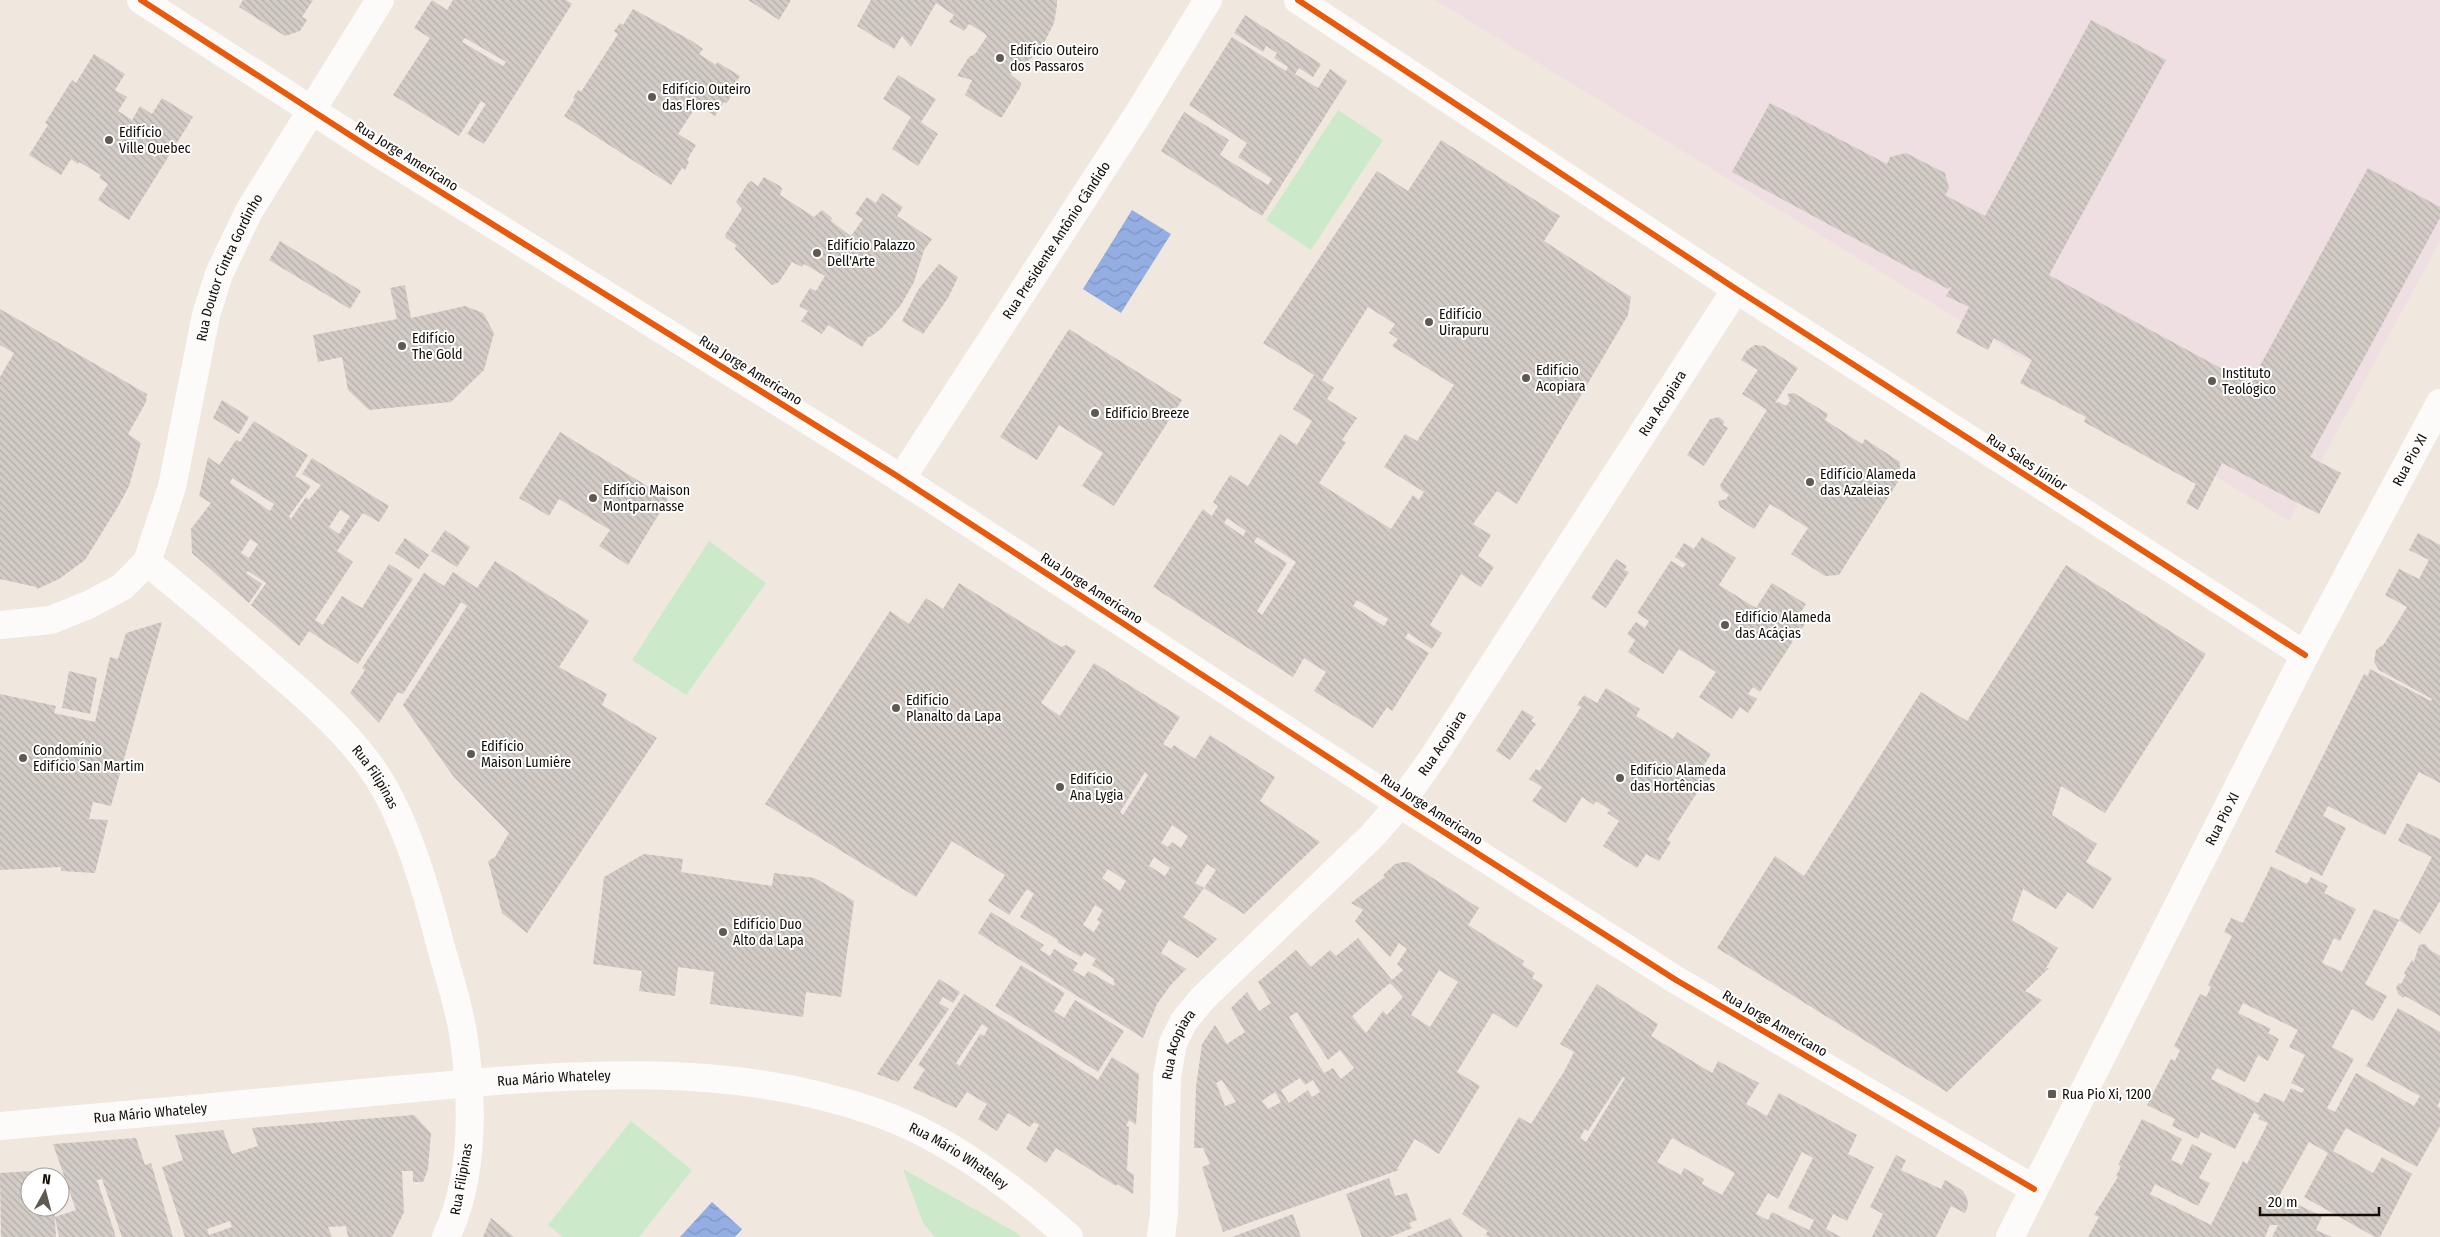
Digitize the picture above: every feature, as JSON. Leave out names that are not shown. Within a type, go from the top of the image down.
[{"type":"street","name":"Rua Jorge Americano","points":[[141,0],[311,110],[901,479],[1400,804],[1676,980],[2034,1189]]},
{"type":"street","name":"Rua Doutor Cintra Gordinho","points":[[147,562],[172,487],[206,315],[219,274],[249,211],[380,0]]},
{"type":"street","name":"Rua Presidente Antônio Cândido","points":[[901,479],[1140,111],[1208,0]]},
{"type":"street","name":"Rua Sales Júnior","points":[[1298,0],[1736,289],[2305,655]]},
{"type":"street","name":"Rua Acopiara","points":[[1161,1237],[1164,1214],[1167,1076],[1173,1043],[1184,1022],[1203,998],[1372,836],[1400,804],[1434,756],[1736,289]]},
{"type":"street","name":"Rua Pio XI","points":[[2010,1237],[2305,655],[2440,403]]},
{"type":"street","points":[[0,625],[51,620],[88,606],[122,586],[147,562]]},
{"type":"street","name":"Rua Filipinas","points":[[147,562],[311,700],[345,734],[370,765],[392,804],[413,853],[429,899],[463,1032],[470,1122],[463,1181],[453,1222],[446,1237]]},
{"type":"street","name":"Rua Mário Whateley","points":[[0,1126],[468,1084],[578,1076],[683,1076],[744,1081],[815,1093],[879,1113],[934,1138],[985,1171],[1069,1237]]},
{"type":"shaded area","name":"Instituto Teológico","points":[[1435,0],[2440,0],[2440,241],[2289,521]]},
{"type":"green space","points":[[1338,110],[1383,140],[1311,250],[1266,220]]},
{"type":"green space","points":[[709,541],[766,583],[686,695],[632,660]]},
{"type":"green space","points":[[631,1121],[692,1170],[639,1237],[563,1237],[548,1225]]},
{"type":"green space","points":[[903,1169],[1021,1237],[935,1237],[923,1223]]},
{"type":"water","points":[[1132,210],[1171,234],[1121,313],[1083,289]]},
{"type":"water","points":[[712,1202],[742,1229],[735,1237],[680,1237]]},
{"type":"building","points":[[243,0],[313,0],[302,17],[307,20],[300,31],[285,36],[239,7]]},
{"type":"building","points":[[432,0],[447,10],[453,0],[566,0],[572,4],[484,144],[467,134],[486,104],[481,101],[459,136],[393,95],[430,38],[414,28]],"holes":[[[465,38],[506,62],[503,66],[462,42]]]},
{"type":"building","points":[[748,0],[791,0],[779,20]]},
{"type":"building","name":"Edifício Outeiro dos Passaros","points":[[871,0],[1057,0],[1057,5],[1054,23],[1042,47],[1033,57],[1010,74],[1021,83],[1021,86],[1002,117],[999,117],[965,95],[972,80],[957,76],[969,57],[975,54],[987,36],[984,33],[969,24],[964,31],[949,22],[954,15],[936,3],[911,47],[902,36],[894,49],[857,26]]},
{"type":"building","name":"Edifício Outeiro das Flores","points":[[633,9],[692,41],[703,49],[699,54],[716,65],[717,62],[740,76],[729,94],[731,96],[727,103],[724,102],[715,116],[697,105],[678,134],[696,145],[687,160],[689,162],[685,170],[682,168],[671,185],[564,116],[575,99],[573,98],[578,90],[581,92],[618,34],[614,31],[620,23],[623,25]]},
{"type":"building","points":[[1245,15],[1321,64],[1313,77],[1299,68],[1295,74],[1318,88],[1330,69],[1347,81],[1262,216],[1161,151],[1184,112],[1229,140],[1220,155],[1268,185],[1272,179],[1238,157],[1247,143],[1189,105],[1232,37],[1286,71],[1288,67],[1274,58],[1277,53],[1266,46],[1263,52],[1234,33]]},
{"type":"building","points":[[2091,20],[2166,60],[2049,275],[2250,384],[2368,168],[2440,207],[2440,218],[2310,457],[2341,473],[2319,514],[2222,463],[2198,510],[2186,503],[2196,484],[2084,422],[2086,417],[2020,383],[2032,360],[1994,338],[1988,350],[1956,333],[1969,307],[1946,296],[1952,286],[1948,289],[1732,172],[1770,103],[1887,164],[1890,157],[1906,153],[1945,173],[1949,188],[1945,195],[1985,216]]},
{"type":"building","name":"Edifício Ville Quebec","points":[[94,54],[125,74],[115,90],[127,97],[118,111],[132,120],[140,106],[152,114],[162,98],[193,117],[129,220],[98,200],[108,184],[99,178],[101,175],[71,159],[61,175],[29,155],[48,125],[45,123],[72,80],[76,83]]},
{"type":"building","points":[[898,75],[936,99],[921,122],[938,134],[918,166],[892,149],[911,117],[883,99]]},
{"type":"building","points":[[1441,140],[1560,216],[1544,241],[1631,297],[1628,315],[1517,504],[1497,491],[1473,524],[1491,535],[1478,556],[1494,567],[1481,587],[1461,574],[1430,625],[1442,633],[1432,649],[1408,633],[1405,638],[1429,653],[1392,711],[1387,707],[1373,728],[1314,691],[1326,672],[1304,658],[1293,677],[1153,587],[1203,509],[1212,516],[1218,506],[1213,502],[1230,475],[1248,486],[1280,434],[1297,445],[1312,421],[1293,409],[1314,375],[1263,343],[1377,171],[1408,191]],"holes":[[[1368,307],[1395,324],[1389,333],[1398,339],[1392,346],[1454,385],[1417,441],[1405,434],[1384,467],[1424,492],[1419,500],[1413,495],[1391,529],[1319,483],[1346,442],[1342,440],[1357,418],[1327,399],[1334,388],[1322,380]],[[1227,518],[1246,531],[1243,536],[1224,523]],[[1257,537],[1296,562],[1262,615],[1257,611],[1287,563],[1254,542]],[[1357,600],[1388,619],[1384,626],[1353,606]]]},
{"type":"building","points":[[764,177],[780,186],[782,189],[780,195],[814,217],[822,210],[832,218],[831,221],[851,236],[863,219],[855,214],[867,197],[876,203],[882,193],[903,207],[897,216],[932,239],[924,250],[914,282],[901,305],[881,329],[869,336],[862,347],[828,325],[822,334],[801,321],[808,311],[799,306],[810,288],[816,291],[825,276],[804,264],[802,267],[792,262],[779,282],[772,285],[735,249],[736,245],[726,238],[725,235],[742,209],[736,202],[748,183],[751,181],[758,186]]},
{"type":"building","points":[[280,241],[361,291],[350,309],[269,260]]},
{"type":"building","points":[[939,264],[958,277],[948,298],[923,334],[902,321],[918,290]]},
{"type":"building","name":"Edifício The Gold","points":[[405,285],[411,318],[465,306],[483,313],[494,333],[484,370],[451,402],[369,410],[348,390],[342,357],[318,362],[313,335],[397,319],[390,288]]},
{"type":"building","points":[[0,309],[147,394],[146,402],[128,434],[141,443],[129,486],[119,505],[85,560],[59,579],[37,589],[36,587],[0,579],[0,377],[14,353],[0,345]]},
{"type":"building","name":"Edifício Breeze","points":[[1069,329],[1182,400],[1114,506],[1082,486],[1103,453],[1059,425],[1037,460],[1000,437]]},
{"type":"building","name":"Edifício Alameda das Azaleias","points":[[1755,345],[1764,346],[1798,368],[1775,403],[1779,402],[1786,406],[1790,401],[1787,394],[1794,393],[1828,414],[1825,420],[1862,444],[1865,439],[1900,462],[1899,480],[1839,575],[1825,576],[1791,554],[1808,528],[1770,504],[1754,529],[1720,507],[1718,501],[1726,499],[1729,495],[1722,490],[1720,485],[1767,410],[1742,394],[1758,370],[1741,360],[1747,350]]},
{"type":"building","points":[[222,400],[249,417],[239,434],[213,418]]},
{"type":"building","points":[[1719,417],[1724,421],[1723,425],[1728,428],[1704,466],[1687,455],[1710,419]]},
{"type":"building","points":[[254,421],[308,455],[295,476],[311,486],[289,516],[291,519],[306,497],[309,500],[321,485],[302,474],[312,458],[389,506],[379,522],[363,513],[337,551],[353,562],[315,620],[323,625],[342,596],[362,608],[389,564],[413,579],[358,664],[309,631],[299,646],[251,605],[266,583],[248,571],[246,573],[262,584],[249,603],[192,553],[191,529],[211,503],[199,496],[208,457],[219,465],[236,440],[240,442]],"holes":[[[232,478],[274,504],[270,511],[230,483]],[[340,510],[350,516],[339,534],[329,527]],[[250,539],[258,544],[249,558],[241,553]]]},
{"type":"building","name":"Edifício Maison Montparnasse","points":[[560,432],[668,499],[628,565],[599,546],[610,530],[559,499],[549,516],[519,498]]},
{"type":"building","points":[[445,530],[470,547],[457,567],[431,551]]},
{"type":"building","points":[[2418,533],[2440,545],[2440,783],[2419,772],[2385,835],[2328,806],[2323,816],[2346,828],[2322,876],[2275,852],[2364,674],[2368,676],[2370,669],[2431,701],[2432,699],[2379,670],[2374,662],[2376,650],[2384,644],[2407,607],[2385,595],[2399,569],[2419,579],[2429,560],[2409,550]]},
{"type":"building","name":"Edifício Alameda das Acáçias","points":[[1702,537],[1736,558],[1719,585],[1756,608],[1772,583],[1806,604],[1798,617],[1806,622],[1798,635],[1789,630],[1785,636],[1793,641],[1760,692],[1753,687],[1748,694],[1757,699],[1748,713],[1740,707],[1732,719],[1699,697],[1716,672],[1679,649],[1663,674],[1628,652],[1635,640],[1627,634],[1636,622],[1645,628],[1649,621],[1637,613],[1671,561],[1683,568],[1686,564],[1675,557],[1684,543],[1694,549]]},
{"type":"building","points":[[405,538],[429,555],[419,569],[395,553]]},
{"type":"building","points":[[1616,559],[1627,566],[1624,570],[1629,572],[1606,608],[1591,598]]},
{"type":"building","points":[[495,561],[589,621],[559,667],[607,694],[602,705],[657,738],[527,933],[502,913],[488,861],[495,857],[509,833],[453,776],[403,705],[467,606],[461,602],[403,694],[398,692],[379,723],[350,693],[365,670],[362,668],[424,573],[444,586],[453,572],[477,588]]},
{"type":"building","points":[[2066,565],[2206,654],[2105,813],[2061,786],[2052,815],[2097,844],[2086,862],[2112,878],[2093,909],[2068,892],[2056,909],[2023,889],[2012,920],[2058,948],[2046,968],[2049,968],[2025,991],[2042,1000],[1947,1092],[1717,948],[1775,856],[1804,876],[1921,692],[1967,721]]},
{"type":"building","points":[[959,583],[1061,647],[1066,645],[1076,651],[1041,703],[1060,716],[1094,663],[1180,717],[1163,744],[1171,749],[1174,745],[1195,759],[1210,735],[1275,777],[1260,801],[1320,842],[1244,914],[1204,888],[1183,917],[1217,939],[1198,958],[1169,940],[1161,953],[1186,969],[1157,1004],[1143,1038],[978,933],[991,912],[1044,945],[1040,950],[1050,956],[1054,949],[1078,963],[1073,970],[1084,977],[1088,971],[1114,986],[1114,979],[1092,965],[1096,959],[1085,952],[1081,957],[1057,942],[1058,940],[1020,917],[1034,894],[1027,889],[1009,915],[988,901],[1005,875],[952,841],[916,897],[765,804],[890,611],[909,624],[926,598],[943,609]],"holes":[[[1145,772],[1148,775],[1123,815],[1120,812]],[[1172,825],[1188,836],[1181,848],[1172,842],[1168,847],[1161,843]],[[1154,857],[1170,868],[1165,876],[1149,866]],[[1207,864],[1216,870],[1204,888],[1195,883]],[[1108,869],[1126,881],[1120,891],[1102,878]],[[1095,905],[1103,910],[1097,920],[1100,922],[1094,932],[1083,925]]]},
{"type":"building","points":[[162,622],[111,806],[93,802],[89,819],[108,820],[95,873],[61,871],[61,867],[0,870],[0,694],[56,706],[54,713],[95,722],[110,657],[118,659],[126,633]]},
{"type":"building","points":[[69,671],[97,678],[90,714],[62,708]]},
{"type":"building","name":"Edifício Alameda das Hortências","points":[[1606,688],[1640,709],[1636,716],[1673,739],[1677,732],[1711,754],[1701,770],[1711,777],[1705,787],[1702,785],[1667,840],[1671,842],[1659,861],[1646,854],[1637,868],[1603,846],[1619,821],[1607,813],[1610,810],[1596,801],[1594,805],[1582,797],[1566,823],[1532,801],[1542,787],[1529,779],[1536,769],[1540,771],[1581,707],[1577,705],[1584,695],[1597,703]]},
{"type":"building","points":[[1522,710],[1534,717],[1531,721],[1536,724],[1510,760],[1496,751]]},
{"type":"building","points":[[2407,823],[2440,839],[2440,901],[2420,934],[2399,920],[2432,857],[2398,841]]},
{"type":"building","name":"Edifício Duo Alto da Lapa","points":[[644,854],[683,859],[681,872],[772,886],[774,873],[815,878],[854,901],[841,997],[806,992],[803,1017],[710,1004],[714,972],[678,967],[675,996],[639,991],[642,971],[593,964],[604,877]]},
{"type":"building","points":[[1408,862],[1479,908],[1468,925],[1524,961],[1522,965],[1535,973],[1532,978],[1543,985],[1517,1028],[1493,1013],[1457,1072],[1480,1086],[1439,1154],[1415,1139],[1397,1169],[1399,1170],[1223,1232],[1202,1167],[1210,1164],[1203,1148],[1194,1148],[1196,1087],[1202,1044],[1215,1025],[1227,1044],[1245,1032],[1231,1008],[1247,992],[1259,1011],[1271,1003],[1258,982],[1296,950],[1311,967],[1330,950],[1336,956],[1358,938],[1392,980],[1403,970],[1397,964],[1407,949],[1399,943],[1390,957],[1355,921],[1363,910],[1351,903],[1385,877],[1383,875],[1395,864]],"holes":[[[1439,970],[1458,982],[1430,1027],[1411,1015]],[[1390,983],[1403,997],[1387,1015],[1383,1011],[1366,1033],[1352,1016]],[[1297,1012],[1328,1060],[1340,1050],[1354,1068],[1341,1079],[1333,1068],[1324,1073],[1289,1017]],[[1300,1078],[1305,1085],[1313,1080],[1320,1092],[1312,1097],[1308,1090],[1289,1103],[1281,1090]],[[1222,1080],[1236,1102],[1225,1106],[1216,1083]],[[1275,1092],[1281,1102],[1268,1109],[1262,1101]]]},
{"type":"building","points":[[2271,866],[2307,884],[2311,877],[2328,886],[2324,893],[2356,909],[2340,941],[2334,938],[2322,963],[2342,972],[2374,909],[2399,920],[2365,984],[2387,996],[2373,1021],[2352,1009],[2332,1047],[2354,1059],[2327,1108],[2335,1112],[2356,1073],[2414,1106],[2420,1096],[2366,1066],[2398,1008],[2440,1032],[2440,1101],[2437,1106],[2440,1108],[2440,1126],[2417,1167],[2346,1128],[2333,1151],[2373,1173],[2382,1157],[2412,1174],[2380,1237],[2375,1237],[2304,1197],[2328,1153],[2309,1142],[2279,1196],[2322,1216],[2316,1230],[2332,1237],[2272,1237],[2278,1225],[2270,1225],[2265,1237],[2088,1237],[2099,1217],[2094,1215],[2118,1177],[2116,1176],[2121,1166],[2118,1165],[2142,1119],[2182,1139],[2171,1160],[2182,1165],[2192,1144],[2212,1154],[2199,1178],[2210,1183],[2198,1206],[2155,1184],[2150,1194],[2211,1225],[2243,1161],[2247,1164],[2268,1123],[2258,1119],[2260,1116],[2254,1112],[2235,1149],[2201,1132],[2198,1139],[2172,1126],[2175,1119],[2147,1105],[2171,1059],[2175,1061],[2180,1050],[2174,1046],[2200,994],[2206,997],[2211,987],[2208,985],[2232,936],[2224,932],[2231,918],[2243,923]],"holes":[[[2243,1003],[2298,1030],[2289,1047],[2305,1055],[2291,1083],[2304,1089],[2302,1093],[2291,1088],[2284,1102],[2264,1093],[2258,1103],[2211,1079],[2217,1068],[2245,1082],[2258,1055],[2268,1061],[2279,1039],[2268,1033],[2271,1029],[2238,1013]]]},
{"type":"building","points":[[2425,944],[2430,950],[2440,956],[2440,1016],[2405,996],[2403,998],[2398,994],[2396,988],[2399,983],[2401,984],[2406,975],[2404,973],[2412,960],[2414,962],[2419,945]]},
{"type":"building","points":[[1021,965],[1065,993],[1054,1011],[1064,1018],[1075,1000],[1124,1031],[1098,1072],[995,1006]]},
{"type":"building","points":[[939,979],[960,992],[953,1003],[943,997],[939,1003],[949,1009],[898,1082],[877,1074]]},
{"type":"building","points":[[1597,984],[1658,1024],[1651,1036],[1712,1073],[1718,1061],[1759,1083],[1746,1104],[1767,1116],[1779,1093],[1857,1135],[1848,1154],[1874,1167],[1847,1221],[1833,1214],[1826,1229],[1841,1237],[1490,1237],[1485,1235],[1488,1231],[1462,1214],[1519,1117],[1531,1124],[1565,1070],[1574,1052],[1560,1044]],"holes":[[[1623,1077],[1625,1078],[1586,1142],[1580,1138],[1585,1129],[1588,1131]],[[1672,1138],[1735,1173],[1722,1195],[1702,1184],[1704,1179],[1684,1168],[1681,1175],[1657,1162]],[[1802,1152],[1813,1158],[1788,1208],[1814,1220],[1809,1230],[1772,1212],[1768,1220],[1756,1214],[1768,1193],[1778,1199]]]},
{"type":"building","points":[[964,994],[1098,1080],[1112,1057],[1139,1074],[1136,1125],[1129,1120],[1126,1126],[1129,1127],[1127,1170],[1134,1175],[1133,1194],[1117,1184],[1116,1186],[1056,1148],[1046,1163],[1026,1149],[1039,1125],[1034,1122],[1030,1127],[1008,1113],[997,1131],[978,1119],[987,1104],[967,1092],[956,1108],[913,1088],[925,1069],[918,1065]],"holes":[[[982,1024],[988,1028],[984,1036],[980,1034],[960,1066],[956,1063]]]},
{"type":"building","points":[[414,1115],[431,1133],[428,1169],[423,1182],[413,1182],[413,1171],[402,1171],[404,1212],[392,1237],[348,1237],[346,1226],[328,1227],[332,1237],[185,1237],[162,1167],[183,1160],[175,1135],[223,1130],[232,1154],[258,1146],[252,1128]],"holes":[[[230,1221],[232,1227],[209,1235],[207,1229]]]},
{"type":"building","points":[[136,1138],[145,1165],[151,1163],[173,1237],[122,1237],[102,1179],[97,1180],[116,1237],[59,1237],[55,1217],[70,1217],[70,1212],[76,1210],[70,1193],[70,1167],[61,1167],[53,1144]]},
{"type":"building","points":[[1896,1155],[1906,1160],[1901,1170],[1941,1189],[1945,1180],[1962,1190],[1967,1197],[1968,1206],[1965,1213],[1951,1206],[1936,1237],[1872,1237],[1883,1214],[1870,1207]]},
{"type":"building","points":[[20,1172],[20,1217],[55,1217],[56,1237],[1,1237],[0,1173]]},
{"type":"building","points":[[1389,1178],[1395,1196],[1407,1193],[1417,1220],[1409,1223],[1412,1228],[1390,1237],[1362,1237],[1346,1194]]},
{"type":"building","points":[[1293,1214],[1301,1237],[1232,1237]]},
{"type":"building","points":[[491,1218],[514,1237],[483,1237]]},
{"type":"building","points":[[1450,1218],[1463,1237],[1406,1237]]},
{"type":"cycle path","points":[[141,0],[370,148],[894,474],[1400,804],[1676,980],[2034,1189]]},
{"type":"cycle path","points":[[1298,0],[1736,289],[2305,655]]},
{"type":"place","name":"Edifício Outeiro dos Passaros","points":[[1000,58]]},
{"type":"place","name":"Edifício Outeiro das Flores","points":[[652,97]]},
{"type":"place","name":"Edifício Ville Quebec","points":[[109,140]]},
{"type":"place","name":"Edifício Palazzo Dell'Arte","points":[[817,253]]},
{"type":"place","name":"Edifício Uirapuru","points":[[1429,322]]},
{"type":"place","name":"Edifício The Gold","points":[[402,346]]},
{"type":"place","name":"Edifício Acopiara","points":[[1526,378]]},
{"type":"place","name":"Instituto Teológico","points":[[2212,381]]},
{"type":"place","name":"Edifício Breeze","points":[[1095,413]]},
{"type":"place","name":"Edifício Alameda das Azaleias","points":[[1810,482]]},
{"type":"place","name":"Edifício Maison Montparnasse","points":[[593,498]]},
{"type":"place","name":"Edifício Alameda das Acáçias","points":[[1725,625]]},
{"type":"place","name":"Edifício Planalto da Lapa","points":[[896,708]]},
{"type":"place","name":"Edifício Maison Lumiére","points":[[471,754]]},
{"type":"place","name":"Condomínio Edifício San Martim","points":[[23,758]]},
{"type":"place","name":"Edifício Alameda das Hortências","points":[[1620,778]]},
{"type":"place","name":"Edifício Ana Lygia","points":[[1060,787]]},
{"type":"place","name":"Edifício Duo Alto da Lapa","points":[[723,932]]},
{"type":"place","name":"Rua Pio Xi, 1200","points":[[2052,1094]]}]
